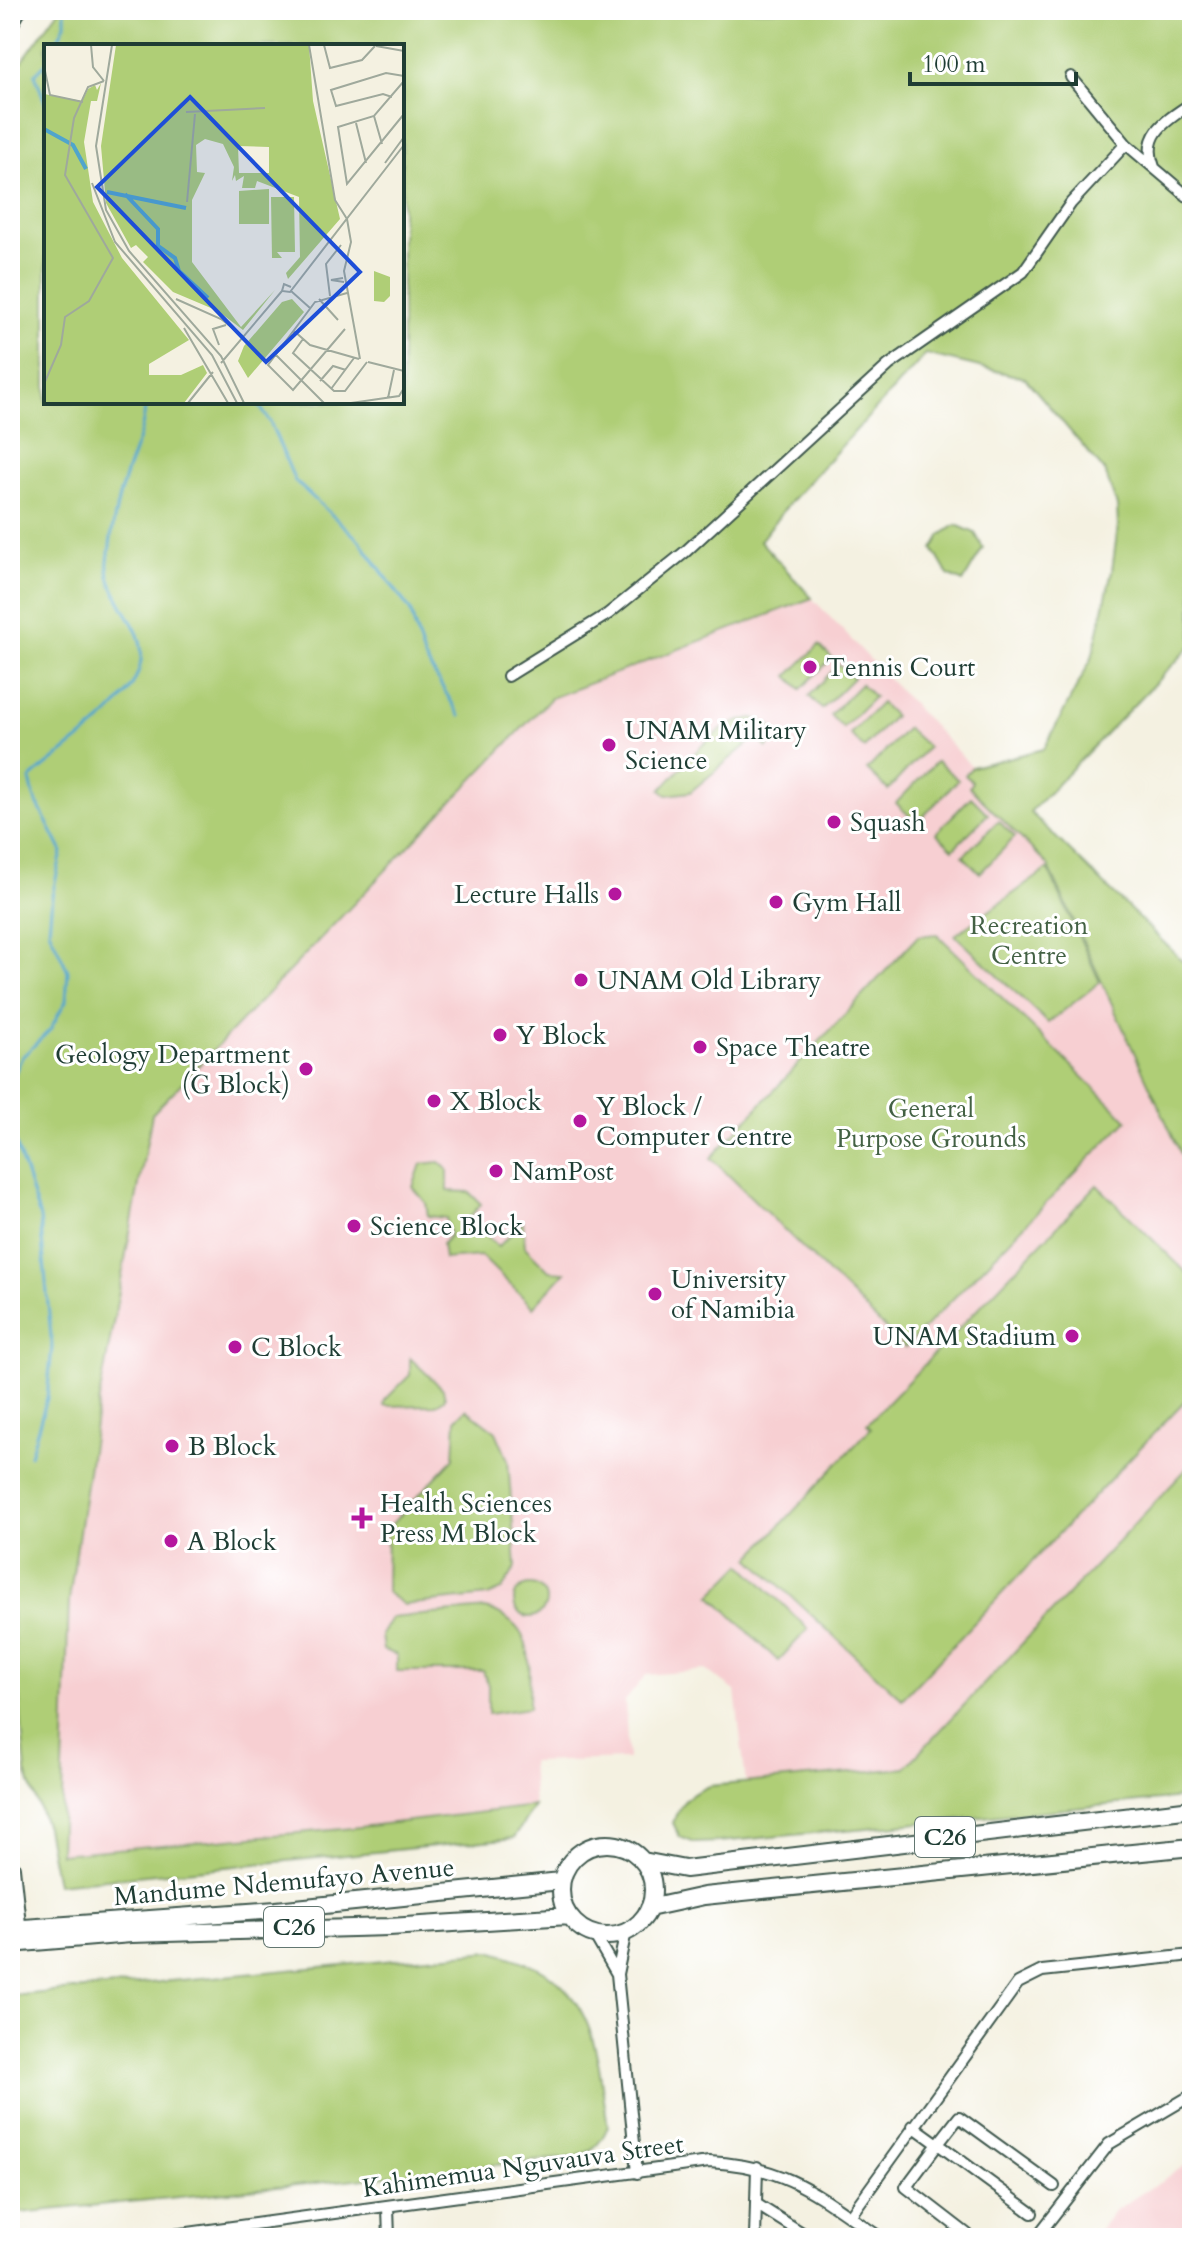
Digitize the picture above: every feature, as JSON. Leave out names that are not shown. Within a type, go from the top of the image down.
[{"type":"highway","points":[[10,21],[16,10]]},
{"type":"highway","points":[[10,1868],[14,1936]]},
{"type":"main road","name":"C26","points":[[561,1889],[567,1867],[581,1852],[602,1844],[619,1846],[643,1861],[685,1869],[1192,1809]]},
{"type":"main road","name":"C26","points":[[649,1908],[704,1896],[1192,1847]]},
{"type":"main road","points":[[561,1889],[569,1916],[590,1932],[610,1936],[626,1931],[640,1922],[649,1908],[653,1886],[643,1861]]},
{"type":"main road","name":"Mandume Ndemufayo Avenue","points":[[14,1936],[276,1910],[561,1889]]},
{"type":"main road","name":"Mandume Ndemufayo Avenue","points":[[14,1936],[389,1927],[569,1916]]},
{"type":"street","points":[[1071,77],[1126,144],[1156,173],[1192,200]]},
{"type":"street","points":[[1156,173],[1149,155],[1149,143],[1158,127],[1192,103]]},
{"type":"street","points":[[508,676],[608,614],[685,552],[889,365],[1023,272],[1071,203],[1126,144]]},
{"type":"street","points":[[626,1931],[617,1974],[637,2173]]},
{"type":"street","points":[[590,1932],[617,1974]]},
{"type":"street","points":[[850,2216],[1001,2004],[1029,1975],[1192,1955]]},
{"type":"street","points":[[1036,2238],[1109,2144],[1192,2095]]},
{"type":"street","points":[[972,2238],[906,2187],[960,2116],[1054,2186]]},
{"type":"street","points":[[913,2126],[1032,2213]]},
{"type":"street","name":"Kahimemua Nguvauva Street","points":[[151,2238],[709,2162],[757,2167],[785,2175],[881,2238]]},
{"type":"street","points":[[755,2238],[757,2167]]},
{"type":"street","points":[[756,2204],[810,2238]]},
{"type":"street","points":[[388,2207],[389,2238]]},
{"type":"shaded area","name":"University of Namibia","points":[[812,598],[972,767],[965,775],[972,783],[969,787],[1048,865],[1156,1093],[1192,1178],[1192,1463],[905,1768],[746,1783],[735,1691],[706,1670],[646,1675],[625,1701],[628,1759],[531,1762],[534,1806],[343,1829],[60,1854],[69,1600],[97,1410],[152,1114],[552,698]]},
{"type":"shaded area","points":[[1192,2161],[1192,2238],[1093,2238],[1114,2211]]},
{"type":"green space","points":[[59,10],[1192,10],[1192,645],[1030,812],[1192,970],[1192,1178],[1048,865],[969,787],[972,782],[965,775],[972,767],[1044,749],[1092,658],[1112,571],[1118,526],[1117,506],[1105,472],[1025,378],[926,354],[791,501],[760,541],[812,598],[551,698],[152,1114],[97,1410],[69,1600],[60,1854],[343,1829],[534,1806],[514,1838],[57,1884],[46,1827],[26,1772],[10,1598],[10,78]]},
{"type":"green space","points":[[956,525],[975,533],[983,548],[963,582],[948,575],[933,549],[941,535]]},
{"type":"green space","name":"Tennis Court","points":[[819,645],[832,658],[801,689],[788,676]]},
{"type":"green space","points":[[839,664],[853,678],[822,709],[809,696]]},
{"type":"green space","points":[[861,684],[874,697],[843,728],[830,715]]},
{"type":"green space","points":[[881,703],[894,716],[864,748],[850,734]]},
{"type":"green space","points":[[753,718],[769,724],[779,734],[767,748],[756,737],[690,792],[667,795],[661,790],[714,735],[739,721]]},
{"type":"green space","points":[[907,728],[928,747],[888,790],[867,770]]},
{"type":"green space","points":[[937,761],[958,780],[917,823],[896,803]]},
{"type":"green space","points":[[971,797],[988,814],[953,849],[936,833]]},
{"type":"green space","points":[[998,821],[1015,837],[980,873],[963,856]]},
{"type":"green space","name":"Recreation Centre","points":[[1048,869],[1100,982],[1048,1023],[955,935]]},
{"type":"green space","name":"General Purpose Grounds","points":[[937,934],[1127,1120],[905,1348],[711,1158],[918,936]]},
{"type":"green space","points":[[440,1162],[448,1170],[448,1191],[469,1192],[481,1204],[469,1218],[498,1247],[523,1222],[525,1247],[549,1271],[565,1272],[533,1307],[481,1256],[444,1259],[442,1244],[450,1235],[446,1218],[428,1216],[426,1203],[413,1187],[421,1164]]},
{"type":"green space","name":"UNAM Stadium","points":[[1097,1185],[1192,1278],[1192,1393],[902,1699],[750,1558],[871,1428],[867,1424]]},
{"type":"green space","points":[[410,1358],[443,1389],[445,1398],[436,1405],[384,1406],[385,1400],[410,1375]]},
{"type":"green space","points":[[466,1409],[496,1432],[508,1460],[516,1567],[502,1590],[488,1596],[404,1605],[386,1592],[387,1529],[454,1458],[456,1419]]},
{"type":"green space","points":[[1192,1463],[1192,1797],[719,1842],[695,1843],[680,1837],[673,1823],[679,1809],[690,1796],[709,1786],[905,1768]]},
{"type":"green space","points":[[742,1564],[808,1629],[778,1661],[711,1595]]},
{"type":"green space","points":[[530,1585],[542,1589],[546,1601],[542,1613],[530,1617],[518,1613],[514,1601],[518,1589]]},
{"type":"green space","points":[[486,1609],[515,1625],[522,1636],[529,1661],[529,1708],[488,1714],[488,1685],[483,1671],[397,1671],[397,1655],[383,1650],[381,1635],[391,1618]]},
{"type":"green space","points":[[491,1951],[544,1971],[576,2002],[586,2020],[598,2061],[608,2126],[596,2146],[587,2152],[575,2157],[10,2214],[10,1996]]},
{"type":"waterway","points":[[56,44],[65,24],[65,10]]},
{"type":"waterway","points":[[44,65],[35,74],[44,99]]},
{"type":"waterway","points":[[10,1083],[22,1057],[50,1030],[66,1001],[68,971],[49,930],[52,896],[62,852],[34,797],[30,779],[109,714],[138,673],[142,651],[135,628],[113,586],[108,561],[118,502],[140,433],[145,404]]},
{"type":"waterway","points":[[258,404],[270,422],[295,481],[359,540],[410,610],[424,657],[460,716]]},
{"type":"waterway","points":[[10,1125],[40,1218],[52,1347],[47,1398],[30,1455]]},
{"type":"place","name":"Tennis Court","points":[[810,667]]},
{"type":"place","name":"UNAM Military Science","points":[[609,745]]},
{"type":"place","name":"Squash","points":[[834,822]]},
{"type":"place","name":"Lecture Halls","points":[[615,894]]},
{"type":"place","name":"Gym Hall","points":[[776,902]]},
{"type":"place","name":"UNAM Old Library","points":[[581,980]]},
{"type":"place","name":"Y Block","points":[[500,1035]]},
{"type":"place","name":"Space Theatre","points":[[700,1047]]},
{"type":"place","name":"Geology Department (G Block)","points":[[306,1069]]},
{"type":"place","name":"X Block","points":[[434,1101]]},
{"type":"place","name":"Y Block / Computer Centre","points":[[580,1121]]},
{"type":"place","name":"NamPost","points":[[496,1171]]},
{"type":"place","name":"Science Block","points":[[354,1226]]},
{"type":"place","name":"University of Namibia","points":[[655,1294]]},
{"type":"place","name":"UNAM Stadium","points":[[1072,1336]]},
{"type":"place","name":"C Block","points":[[235,1347]]},
{"type":"place","name":"B Block","points":[[172,1446]]},
{"type":"place","name":"Health Sciences Press M Block","points":[[362,1518]]},
{"type":"place","name":"A Block","points":[[171,1541]]}]
